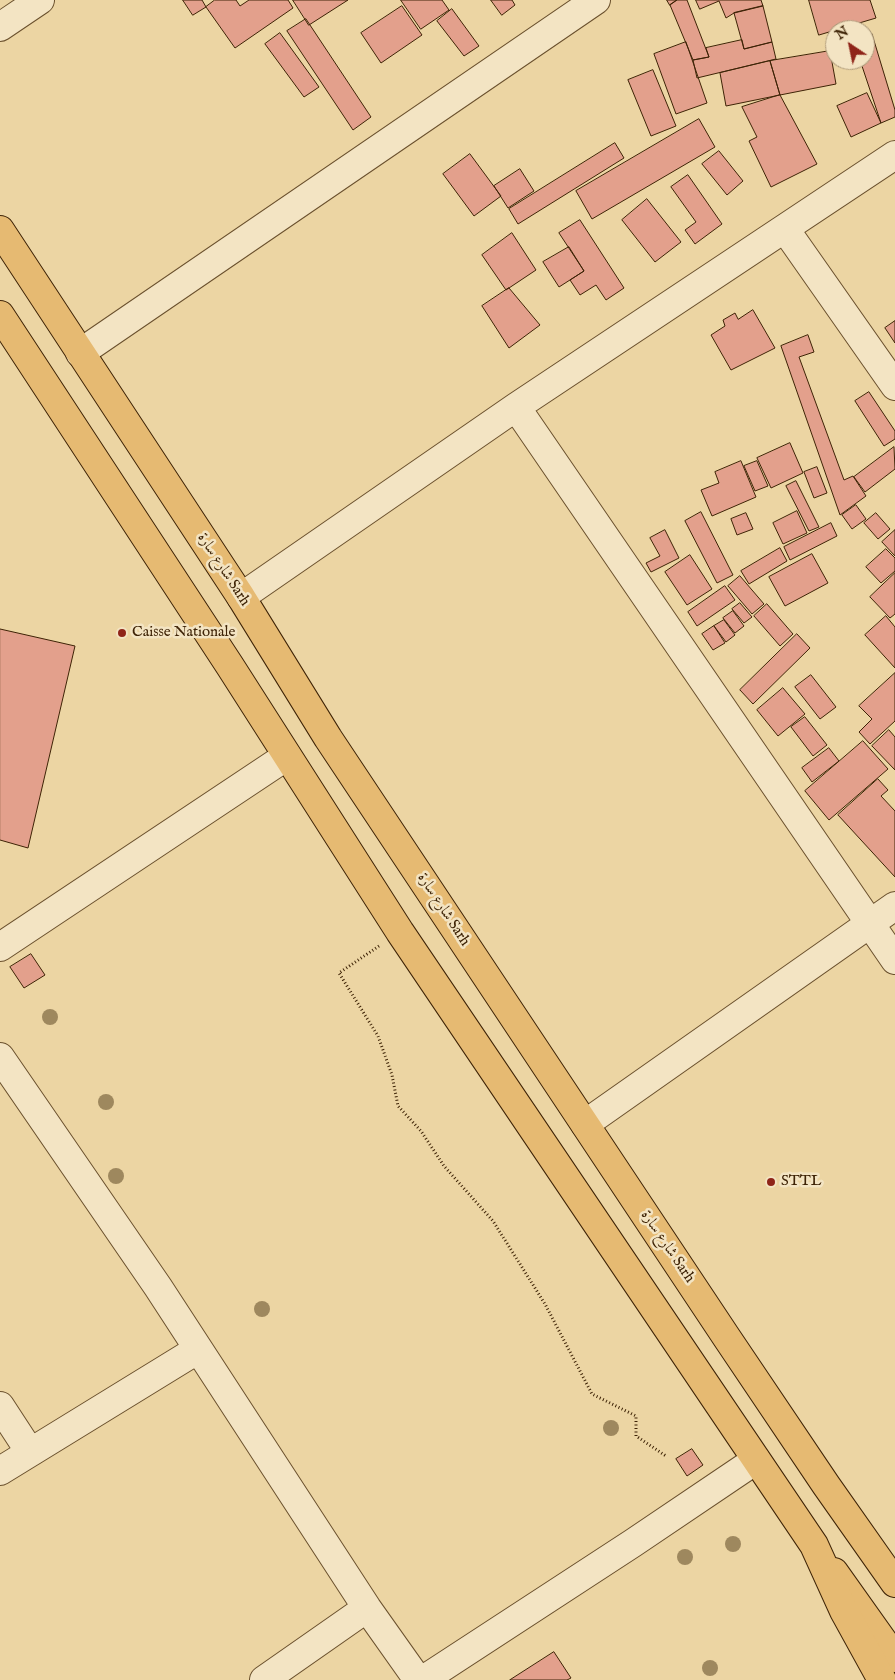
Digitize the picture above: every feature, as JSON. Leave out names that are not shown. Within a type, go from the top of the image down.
[{"type":"main road","name":"شارع سارة Sarh","points":[[0,230],[241,597],[328,738],[826,1485],[895,1583]]},
{"type":"main road","points":[[0,315],[400,932],[756,1460],[895,1658]]},
{"type":"main road","points":[[814,1545],[844,1611],[882,1680]]},
{"type":"street","points":[[0,27],[40,0]]},
{"type":"street","points":[[80,353],[596,0]]},
{"type":"street","points":[[241,597],[516,407],[895,155]]},
{"type":"street","points":[[785,229],[895,386]]},
{"type":"street","points":[[516,407],[895,960]]},
{"type":"street","points":[[0,947],[287,756]]},
{"type":"street","points":[[585,1124],[895,906]]},
{"type":"street","points":[[0,1057],[158,1288],[368,1608],[418,1680]]},
{"type":"street","points":[[0,1471],[197,1350]]},
{"type":"street","points":[[0,1406],[30,1452]]},
{"type":"street","points":[[423,1680],[756,1460]]},
{"type":"street","points":[[264,1680],[368,1608]]},
{"type":"path","points":[[400,932],[339,974],[378,1036],[392,1075],[398,1106],[421,1131],[444,1166],[493,1222],[545,1304],[592,1394],[636,1416],[636,1436],[666,1456]]},
{"type":"building","points":[[183,0],[202,0],[206,7],[193,15]]},
{"type":"building","points":[[215,0],[236,0],[240,6],[249,0],[288,0],[293,8],[235,48],[206,7]]},
{"type":"building","points":[[293,0],[348,0],[309,25]]},
{"type":"building","points":[[401,0],[442,0],[449,10],[421,29]]},
{"type":"building","points":[[491,0],[512,0],[515,5],[502,15]]},
{"type":"building","points":[[667,0],[677,0],[670,5]]},
{"type":"building","points":[[677,0],[687,0],[709,57],[693,60],[670,5]]},
{"type":"building","points":[[696,0],[761,0],[763,6],[734,13],[726,18],[719,1],[700,9]]},
{"type":"building","points":[[809,0],[870,0],[876,18],[869,20],[825,20],[825,33],[819,35]]},
{"type":"building","points":[[402,6],[422,35],[381,63],[361,33]]},
{"type":"building","points":[[763,6],[772,42],[744,49],[734,13]]},
{"type":"building","points":[[452,9],[479,46],[464,56],[437,21]]},
{"type":"building","points":[[306,19],[371,117],[353,130],[287,31]]},
{"type":"building","points":[[280,33],[319,87],[304,97],[265,44]]},
{"type":"building","points":[[742,40],[744,49],[772,42],[776,59],[697,78],[693,60],[709,57],[706,48]]},
{"type":"building","points":[[686,42],[707,103],[676,114],[654,54]]},
{"type":"building","points":[[875,44],[895,110],[895,117],[881,123],[863,70],[875,70]]},
{"type":"building","points":[[825,52],[825,70],[833,70],[836,84],[780,95],[770,61]]},
{"type":"building","points":[[770,61],[780,95],[726,106],[720,73]]},
{"type":"building","points":[[653,70],[676,126],[651,136],[628,80]]},
{"type":"building","points":[[867,93],[881,123],[851,137],[837,106]]},
{"type":"building","points":[[780,95],[817,164],[771,187],[749,141],[757,137],[742,107]]},
{"type":"building","points":[[699,119],[715,147],[592,219],[576,191]]},
{"type":"building","points":[[615,143],[624,158],[518,224],[509,209]]},
{"type":"building","points":[[719,151],[743,181],[727,195],[702,164]]},
{"type":"building","points":[[470,154],[501,196],[474,216],[443,174]]},
{"type":"building","points":[[520,169],[534,191],[508,208],[494,186]]},
{"type":"building","points":[[688,175],[722,224],[695,244],[685,230],[696,222],[671,187]]},
{"type":"building","points":[[647,199],[681,242],[655,262],[622,220]]},
{"type":"building","points":[[580,220],[624,288],[606,300],[596,285],[580,295],[570,280],[584,271],[559,233]]},
{"type":"building","points":[[512,233],[536,270],[506,290],[482,255]]},
{"type":"building","points":[[569,247],[584,271],[559,287],[543,262]]},
{"type":"building","points":[[509,288],[540,325],[509,348],[482,306]]},
{"type":"building","points":[[753,310],[775,348],[731,370],[711,335],[725,326],[723,320],[735,313],[738,319]]},
{"type":"building","points":[[895,321],[895,343],[885,328]]},
{"type":"building","points":[[808,335],[814,352],[799,357],[844,480],[853,476],[866,496],[840,515],[781,346]]},
{"type":"building","points":[[869,392],[895,431],[895,439],[884,446],[855,401]]},
{"type":"building","points":[[790,443],[803,473],[771,488],[757,458]]},
{"type":"building","points":[[894,447],[895,469],[865,492],[854,477]]},
{"type":"building","points":[[741,461],[756,497],[712,516],[701,490],[719,483],[715,472]]},
{"type":"building","points":[[757,461],[768,486],[755,491],[744,466]]},
{"type":"building","points":[[817,467],[827,493],[814,498],[804,472]]},
{"type":"building","points":[[796,481],[819,527],[809,531],[786,486]]},
{"type":"building","points":[[856,505],[866,519],[852,529],[842,515]]},
{"type":"building","points":[[797,511],[807,533],[783,544],[773,523]]},
{"type":"building","points":[[701,512],[733,575],[717,583],[685,521]]},
{"type":"building","points":[[746,513],[753,529],[737,535],[731,519]]},
{"type":"building","points":[[876,513],[890,529],[878,539],[864,523]]},
{"type":"building","points":[[831,523],[837,536],[790,560],[784,547]]},
{"type":"building","points":[[665,530],[679,558],[651,572],[646,563],[660,556],[650,538]]},
{"type":"building","points":[[895,530],[895,556],[882,542]]},
{"type":"building","points":[[780,548],[787,561],[749,584],[741,571]]},
{"type":"building","points":[[886,549],[895,558],[895,571],[881,583],[866,567]]},
{"type":"building","points":[[812,554],[828,583],[785,606],[769,577]]},
{"type":"building","points":[[690,555],[712,589],[687,605],[665,572]]},
{"type":"building","points":[[895,573],[895,614],[890,618],[870,597]]},
{"type":"building","points":[[740,576],[764,604],[752,614],[728,586]]},
{"type":"building","points":[[725,586],[735,600],[697,626],[688,612]]},
{"type":"building","points":[[740,603],[752,617],[744,623],[732,609]]},
{"type":"building","points":[[767,604],[793,634],[780,646],[754,616]]},
{"type":"building","points":[[733,611],[744,626],[735,633],[723,618]]},
{"type":"building","points":[[886,616],[895,627],[895,668],[865,635]]},
{"type":"building","points":[[724,620],[735,635],[726,642],[714,626]]},
{"type":"building","points":[[714,626],[725,643],[713,650],[702,634]]},
{"type":"building","points":[[0,629],[75,646],[28,848],[0,840]]},
{"type":"building","points":[[797,634],[810,648],[753,704],[740,690]]},
{"type":"building","points":[[895,673],[895,721],[870,744],[859,732],[872,719],[859,706]]},
{"type":"building","points":[[811,675],[836,707],[820,719],[795,687]]},
{"type":"building","points":[[783,688],[805,714],[778,736],[757,710]]},
{"type":"building","points":[[805,717],[827,745],[813,756],[791,727]]},
{"type":"building","points":[[889,730],[895,737],[895,770],[872,746]]},
{"type":"building","points":[[863,741],[888,769],[829,820],[805,791]]},
{"type":"building","points":[[829,748],[839,761],[812,782],[802,768]]},
{"type":"building","points":[[878,779],[888,790],[881,796],[895,811],[895,877],[838,815]]},
{"type":"building","points":[[31,954],[45,975],[24,988],[10,967]]},
{"type":"building","points":[[692,1449],[703,1465],[687,1476],[676,1459]]},
{"type":"building","points":[[554,1652],[571,1678],[567,1680],[510,1680]]},
{"type":"place","name":"Caisse Nationale","points":[[122,633]]},
{"type":"place","name":"STTL","points":[[771,1182]]}]
